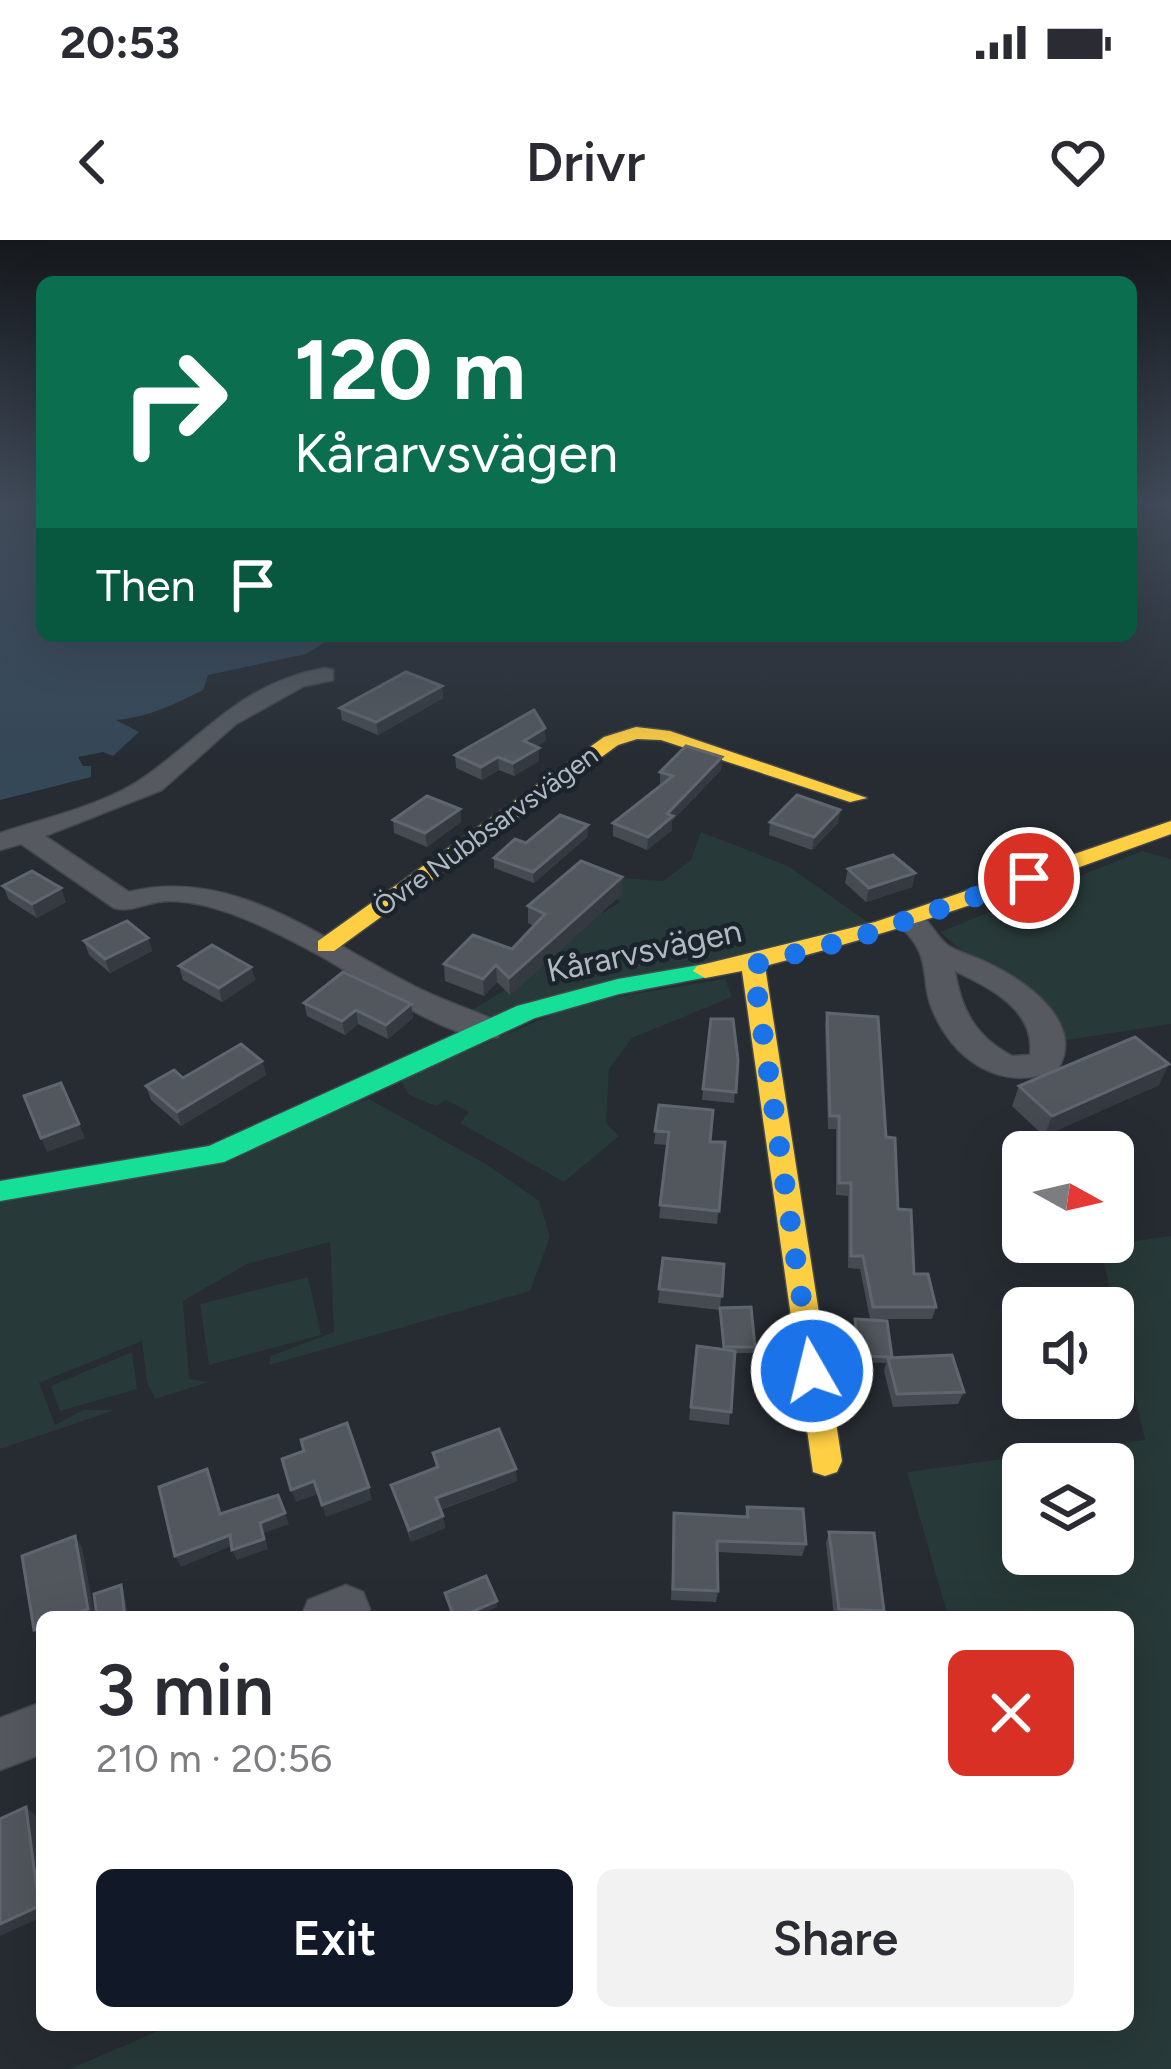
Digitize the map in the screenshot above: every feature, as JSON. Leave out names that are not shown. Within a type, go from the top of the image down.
[{"type":"street","points":[[12,838],[153,784],[227,719],[297,680],[325,675]]},
{"type":"street","name":"Övre Nubbsarvsvägen","points":[[326,946],[623,736],[663,735],[857,798]]},
{"type":"street","name":"Kårarvsvägen","points":[[0,1191],[214,1155],[486,1029],[557,1002],[753,965],[911,920],[1171,827]]},
{"type":"street","points":[[12,838],[124,902],[188,890],[326,946],[400,992],[486,1029]]},
{"type":"street","points":[[911,920],[935,951]]},
{"type":"street","points":[[753,965],[825,1461]]},
{"type":"street","points":[[0,1744],[36,1729]]},
{"type":"shaded area","points":[[701,832],[788,866],[869,923],[483,1019],[472,1010],[531,974],[589,921],[620,902],[604,893],[611,877],[663,881],[691,860]]},
{"type":"shaded area","points":[[1142,851],[1171,859],[1171,1024],[1067,1040],[940,932]]},
{"type":"shaded area","points":[[725,979],[732,997],[632,1038],[609,1069],[606,1123],[619,1136],[564,1182],[460,1123],[469,1112],[446,1100],[436,1106],[409,1095],[400,1080],[579,1003]]},
{"type":"shaded area","points":[[369,1099],[486,1164],[539,1201],[550,1237],[530,1291],[269,1365],[271,1356],[334,1332],[330,1242],[247,1264],[183,1301],[189,1379],[209,1382],[155,1399],[147,1382],[142,1341],[39,1383],[55,1425],[83,1410],[115,1410],[0,1449],[0,1202]]},
{"type":"shaded area","points":[[1171,1236],[1171,2069],[70,2069],[158,2031],[1134,2031],[1134,1611],[946,1611],[907,1472],[1002,1459],[1002,1575],[1134,1575],[1134,1443],[1123,1443],[1145,1440],[1134,1393],[1134,1287],[1110,1287],[1104,1263],[1134,1263],[1134,1241]]},
{"type":"shaded area","points":[[308,1277],[321,1335],[209,1365],[200,1304]]},
{"type":"shaded area","points":[[132,1352],[137,1389],[60,1411],[51,1386]]},
{"type":"water","points":[[0,587],[36,587],[36,642],[325,642],[306,654],[208,675],[203,690],[151,713],[116,720],[139,732],[113,756],[103,752],[78,757],[83,766],[91,766],[91,777],[0,800]]},
{"type":"building","points":[[406,672],[442,686],[376,722],[340,708]]},
{"type":"building","points":[[534,710],[545,728],[524,741],[539,748],[513,763],[498,757],[481,767],[455,755]]},
{"type":"building","points":[[686,746],[722,757],[667,814],[673,816],[648,837],[613,823],[673,776],[660,772]]},
{"type":"building","points":[[797,795],[840,810],[814,837],[770,822]]},
{"type":"building","points":[[427,796],[460,809],[425,833],[393,820]]},
{"type":"building","points":[[560,815],[588,825],[533,872],[494,858],[515,839],[526,843]]},
{"type":"building","points":[[893,855],[915,873],[869,888],[848,869]]},
{"type":"building","points":[[581,861],[622,877],[509,978],[496,965],[483,979],[444,964],[473,935],[512,949],[545,914],[528,906]]},
{"type":"building","points":[[32,871],[61,888],[32,904],[3,886]]},
{"type":"building","points":[[127,921],[148,938],[105,959],[84,941]]},
{"type":"building","points":[[212,945],[251,967],[219,988],[179,966]]},
{"type":"building","points":[[343,972],[411,1004],[386,1025],[356,1010],[342,1021],[304,1003]]},
{"type":"building","points":[[827,1013],[878,1017],[886,1137],[895,1138],[898,1209],[911,1210],[914,1274],[928,1274],[936,1307],[873,1307],[863,1256],[851,1256],[851,1183],[839,1183],[839,1116],[830,1116]]},
{"type":"building","points":[[711,1019],[733,1019],[736,1092],[703,1089]]},
{"type":"building","points":[[1135,1037],[1169,1064],[1052,1116],[1019,1086]]},
{"type":"building","points":[[241,1044],[262,1061],[177,1112],[146,1086],[174,1070],[183,1078]]},
{"type":"building","points":[[61,1083],[79,1124],[41,1138],[24,1096]]},
{"type":"building","points":[[659,1105],[713,1110],[710,1142],[725,1142],[719,1211],[660,1205],[669,1132],[655,1131]]},
{"type":"building","points":[[663,1258],[724,1264],[722,1296],[659,1289]]},
{"type":"building","points":[[751,1307],[755,1347],[724,1347],[720,1308]]},
{"type":"building","points":[[855,1319],[887,1321],[892,1357],[859,1356]]},
{"type":"building","points":[[697,1346],[735,1351],[731,1412],[691,1407]]},
{"type":"building","points":[[952,1355],[964,1392],[897,1394],[888,1358]]},
{"type":"building","points":[[347,1423],[369,1487],[322,1505],[314,1481],[291,1490],[282,1459],[304,1451],[301,1440]]},
{"type":"building","points":[[499,1429],[516,1469],[436,1498],[443,1516],[409,1530],[391,1485],[438,1467],[433,1453]]},
{"type":"building","points":[[207,1469],[220,1514],[278,1495],[285,1513],[260,1523],[264,1539],[232,1550],[230,1535],[175,1556],[159,1487]]},
{"type":"building","points":[[747,1507],[803,1509],[806,1544],[717,1541],[718,1591],[673,1589],[674,1513],[748,1517]]},
{"type":"building","points":[[829,1532],[874,1533],[884,1611],[839,1609]]},
{"type":"building","points":[[75,1536],[88,1609],[36,1611],[34,1630],[22,1556]]},
{"type":"building","points":[[486,1576],[497,1601],[474,1611],[452,1611],[445,1593]]},
{"type":"building","points":[[121,1585],[124,1611],[96,1611],[94,1594]]},
{"type":"building","points":[[26,1807],[36,1907],[0,1924],[0,1819]]},
{"type":"traffic: fast","points":[[0,1191],[214,1155],[526,1012],[618,987],[705,971]]},
{"type":"traffic: slow","points":[[326,946],[611,741],[636,733],[663,735],[857,798]]},
{"type":"traffic: slow","points":[[705,971],[883,927],[1171,827]]},
{"type":"traffic: slow","points":[[753,965],[825,1461]]},
{"type":"route","points":[[812,1371],[753,965],[862,936],[1029,878]]}]
